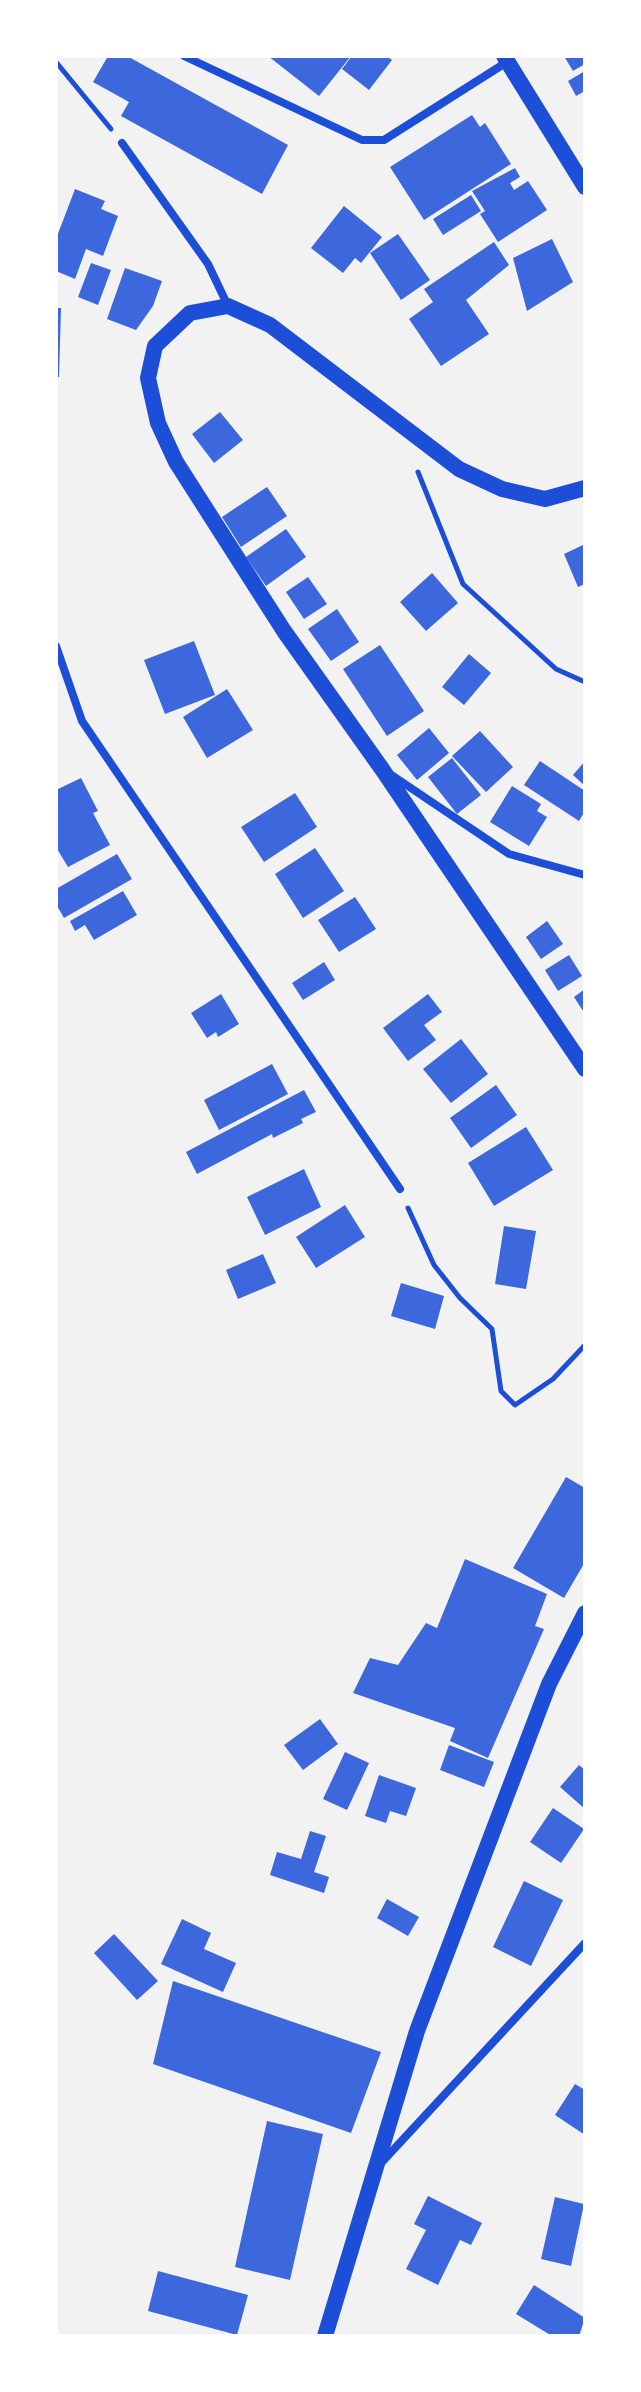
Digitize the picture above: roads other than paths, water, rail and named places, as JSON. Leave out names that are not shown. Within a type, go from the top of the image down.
[{"type":"main road","points":[[506,59],[585,187]]},
{"type":"main road","points":[[585,488],[545,499],[502,489],[459,469],[270,325],[228,306],[190,313],[155,346],[148,378],[158,423],[176,462],[284,631],[382,769],[585,1069]]},
{"type":"main road","points":[[325,2336],[371,2174],[417,2031],[549,1684],[585,1613]]},
{"type":"street","points":[[184,56],[362,140],[384,140],[506,59]]},
{"type":"street","points":[[122,143],[208,264],[228,306]]},
{"type":"street","points":[[56,646],[82,721],[400,1189]]},
{"type":"street","points":[[382,769],[509,854],[585,875]]},
{"type":"street","points":[[371,2174],[585,1943]]}]
